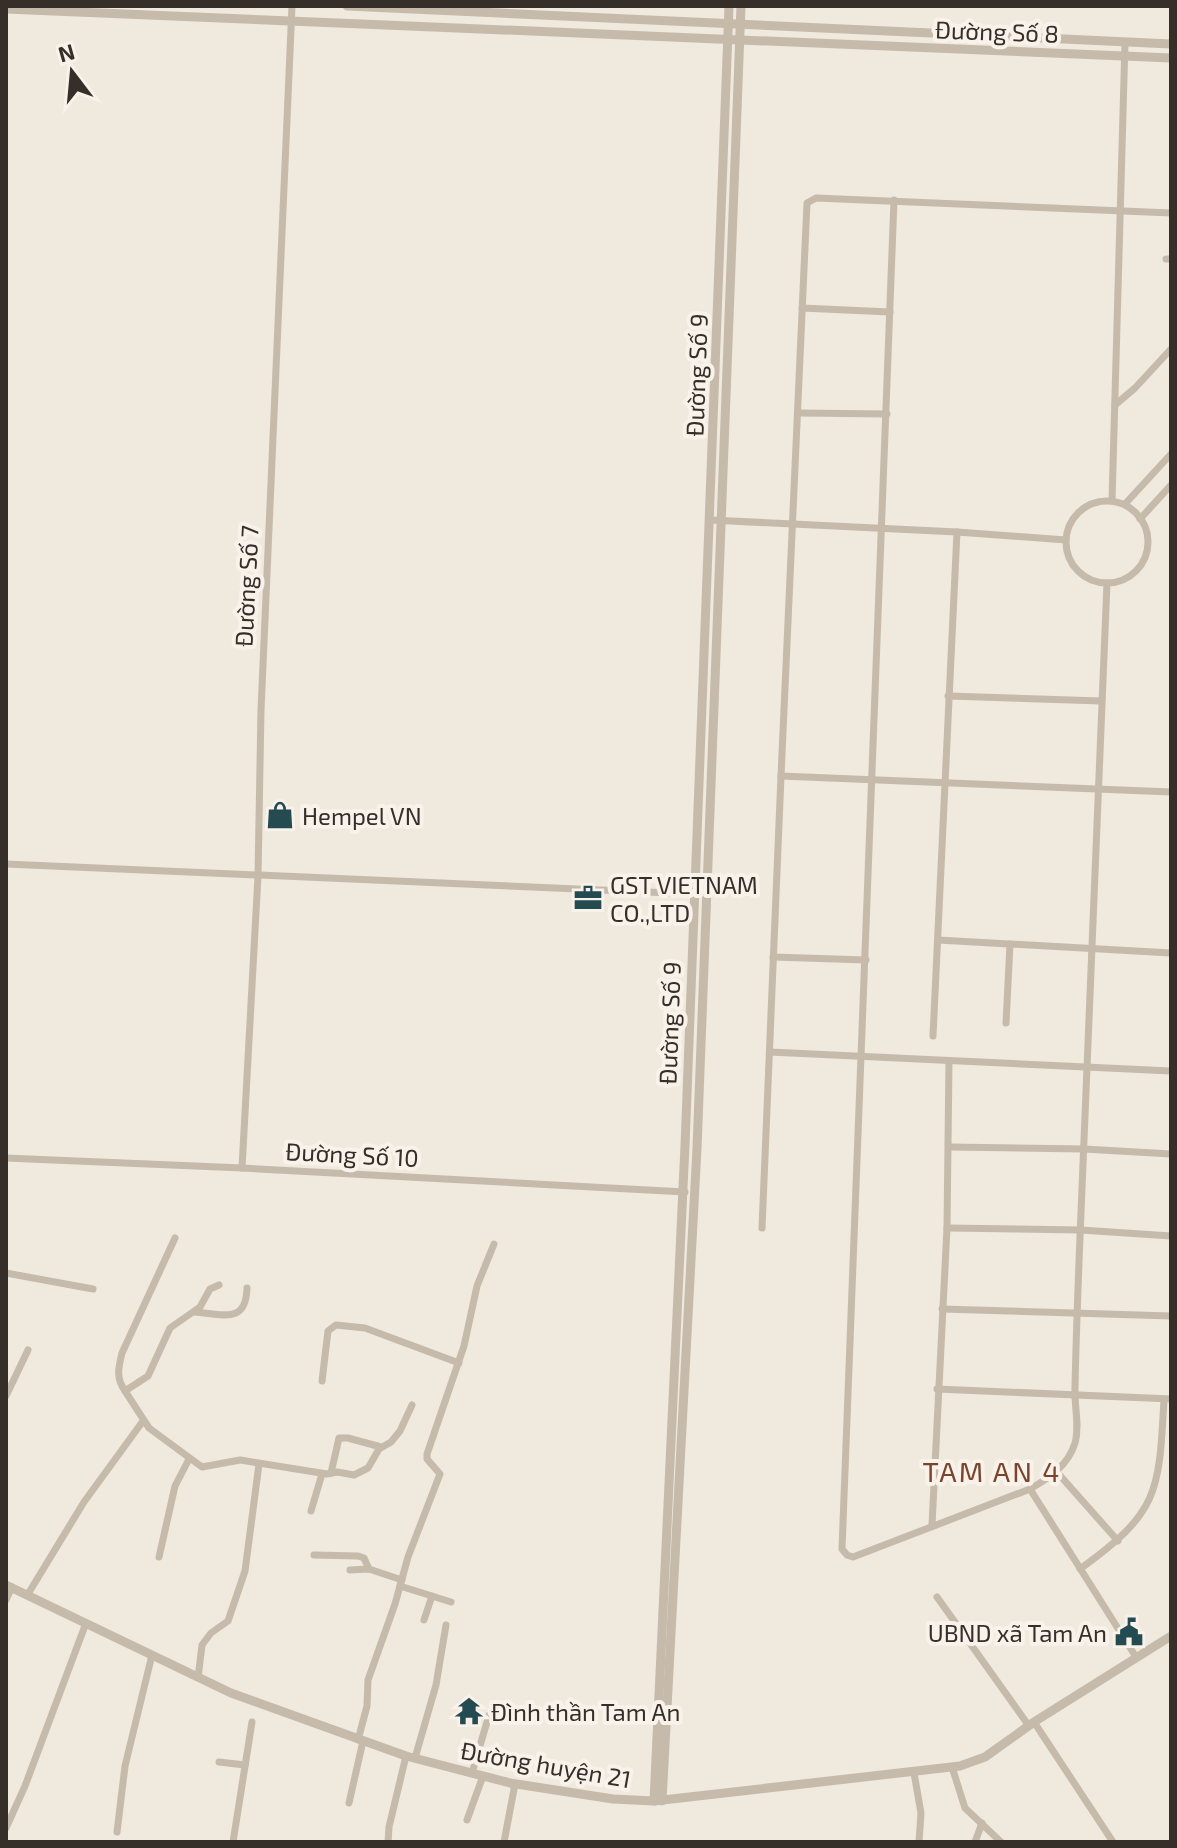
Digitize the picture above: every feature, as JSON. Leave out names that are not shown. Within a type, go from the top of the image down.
[{"type":"street","name":"Đường Số 7","points":[[242,1168],[258,876],[261,694],[292,6]]},
{"type":"street","name":"Đường Số 8","points":[[347,6],[1171,44]]},
{"type":"street","name":"Đường Số 9","points":[[658,1801],[729,6]]},
{"type":"street","name":"Đường Số 9","points":[[658,1801],[695,1193],[741,6]]},
{"type":"street","name":"Đường Số 8","points":[[6,9],[1171,58]]},
{"type":"street","points":[[1112,501],[1125,43]]},
{"type":"street","points":[[762,1228],[807,203],[816,198],[894,200],[1171,213]]},
{"type":"street","points":[[894,200],[842,1549],[853,1557],[1030,1489],[1051,1477],[1075,1444],[1086,1067],[1094,949],[1107,583]]},
{"type":"street","points":[[802,308],[890,312]]},
{"type":"street","points":[[1115,405],[1171,349]]},
{"type":"street","points":[[798,413],[887,414]]},
{"type":"street","points":[[1125,504],[1171,454]]},
{"type":"street","points":[[1140,519],[1171,485]]},
{"type":"street","points":[[1097,502],[1125,504],[1146,527],[1148,541],[1143,562],[1128,577],[1107,583],[1092,580],[1080,573],[1071,561],[1066,540],[1073,519],[1097,502]]},
{"type":"street","points":[[710,520],[1066,540]]},
{"type":"street","points":[[933,1036],[957,532]]},
{"type":"street","points":[[948,696],[1101,701]]},
{"type":"street","points":[[781,776],[1171,792]]},
{"type":"street","points":[[6,864],[693,894]]},
{"type":"street","points":[[938,940],[1171,953]]},
{"type":"street","points":[[1006,1023],[1010,944]]},
{"type":"street","points":[[773,957],[866,960]]},
{"type":"street","points":[[770,1052],[1171,1071]]},
{"type":"street","points":[[932,1525],[947,1228],[949,1061]]},
{"type":"street","points":[[949,1147],[1171,1154]]},
{"type":"street","name":"Đường Số 10","points":[[6,1158],[695,1193]]},
{"type":"street","points":[[947,1228],[1081,1230],[1171,1236]]},
{"type":"street","points":[[175,1238],[122,1353],[117,1372],[119,1381],[143,1421],[189,1459],[209,1468],[233,1460],[326,1474],[354,1475],[363,1472],[381,1447],[391,1442],[412,1405]]},
{"type":"street","points":[[349,1803],[367,1706],[368,1680],[440,1474],[427,1459],[427,1454],[459,1363],[477,1286],[494,1244]]},
{"type":"street","points":[[6,1273],[93,1289]]},
{"type":"street","points":[[125,1391],[144,1381],[170,1328],[194,1312],[210,1289],[219,1285]]},
{"type":"street","points":[[194,1312],[239,1313],[245,1306],[247,1288]]},
{"type":"street","points":[[942,1309],[1171,1316]]},
{"type":"street","points":[[322,1381],[328,1331],[336,1325],[365,1328],[459,1363]]},
{"type":"street","points":[[6,1396],[28,1350]]},
{"type":"street","points":[[937,1389],[1168,1399],[1159,1472],[1153,1492],[1134,1524],[1118,1541],[1080,1569]]},
{"type":"street","points":[[28,1594],[84,1502],[143,1421]]},
{"type":"street","points":[[311,1511],[337,1440],[342,1436],[381,1447]]},
{"type":"street","points":[[159,1557],[175,1486],[189,1459]]},
{"type":"street","points":[[198,1678],[202,1645],[211,1633],[228,1621],[245,1571],[259,1464]]},
{"type":"street","points":[[1056,1471],[1118,1541]]},
{"type":"street","points":[[1030,1489],[1136,1657]]},
{"type":"street","points":[[314,1555],[358,1556],[364,1558],[369,1569]]},
{"type":"street","points":[[350,1570],[369,1569],[451,1602]]},
{"type":"street","points":[[6,1600],[9,1586]]},
{"type":"street","name":"Đường huyện 21","points":[[9,1586],[231,1693],[410,1757],[515,1784],[613,1799],[658,1801],[830,1779],[914,1773],[952,1767],[985,1757],[1171,1636]]},
{"type":"street","points":[[424,1620],[432,1596]]},
{"type":"street","points":[[937,1597],[1032,1724],[1113,1842]]},
{"type":"street","points":[[6,1828],[25,1786],[86,1623]]},
{"type":"street","points":[[388,1842],[389,1827],[410,1757],[436,1685],[446,1625]]},
{"type":"street","points":[[117,1832],[125,1766],[152,1655]]},
{"type":"street","points":[[472,1773],[489,1715]]},
{"type":"street","points":[[233,1842],[252,1722]]},
{"type":"street","points":[[219,1762],[245,1765]]},
{"type":"street","points":[[952,1767],[965,1808],[1001,1842]]},
{"type":"street","points":[[914,1773],[921,1813],[919,1842]]},
{"type":"street","points":[[467,1820],[483,1776]]},
{"type":"street","points":[[504,1842],[515,1784]]},
{"type":"street","points":[[975,1842],[982,1823]]},
{"type":"place","name":"Hempel VN","points":[[280,815]]},
{"type":"place","name":"GST VIETNAM CO.,LTD","points":[[588,898]]},
{"type":"place","name":"UBND xã Tam An","points":[[1129,1632]]},
{"type":"place","name":"Đình thần Tam An","points":[[469,1711]]},
{"type":"district","name":"TAM AN 4","points":[[992,1471]]}]
